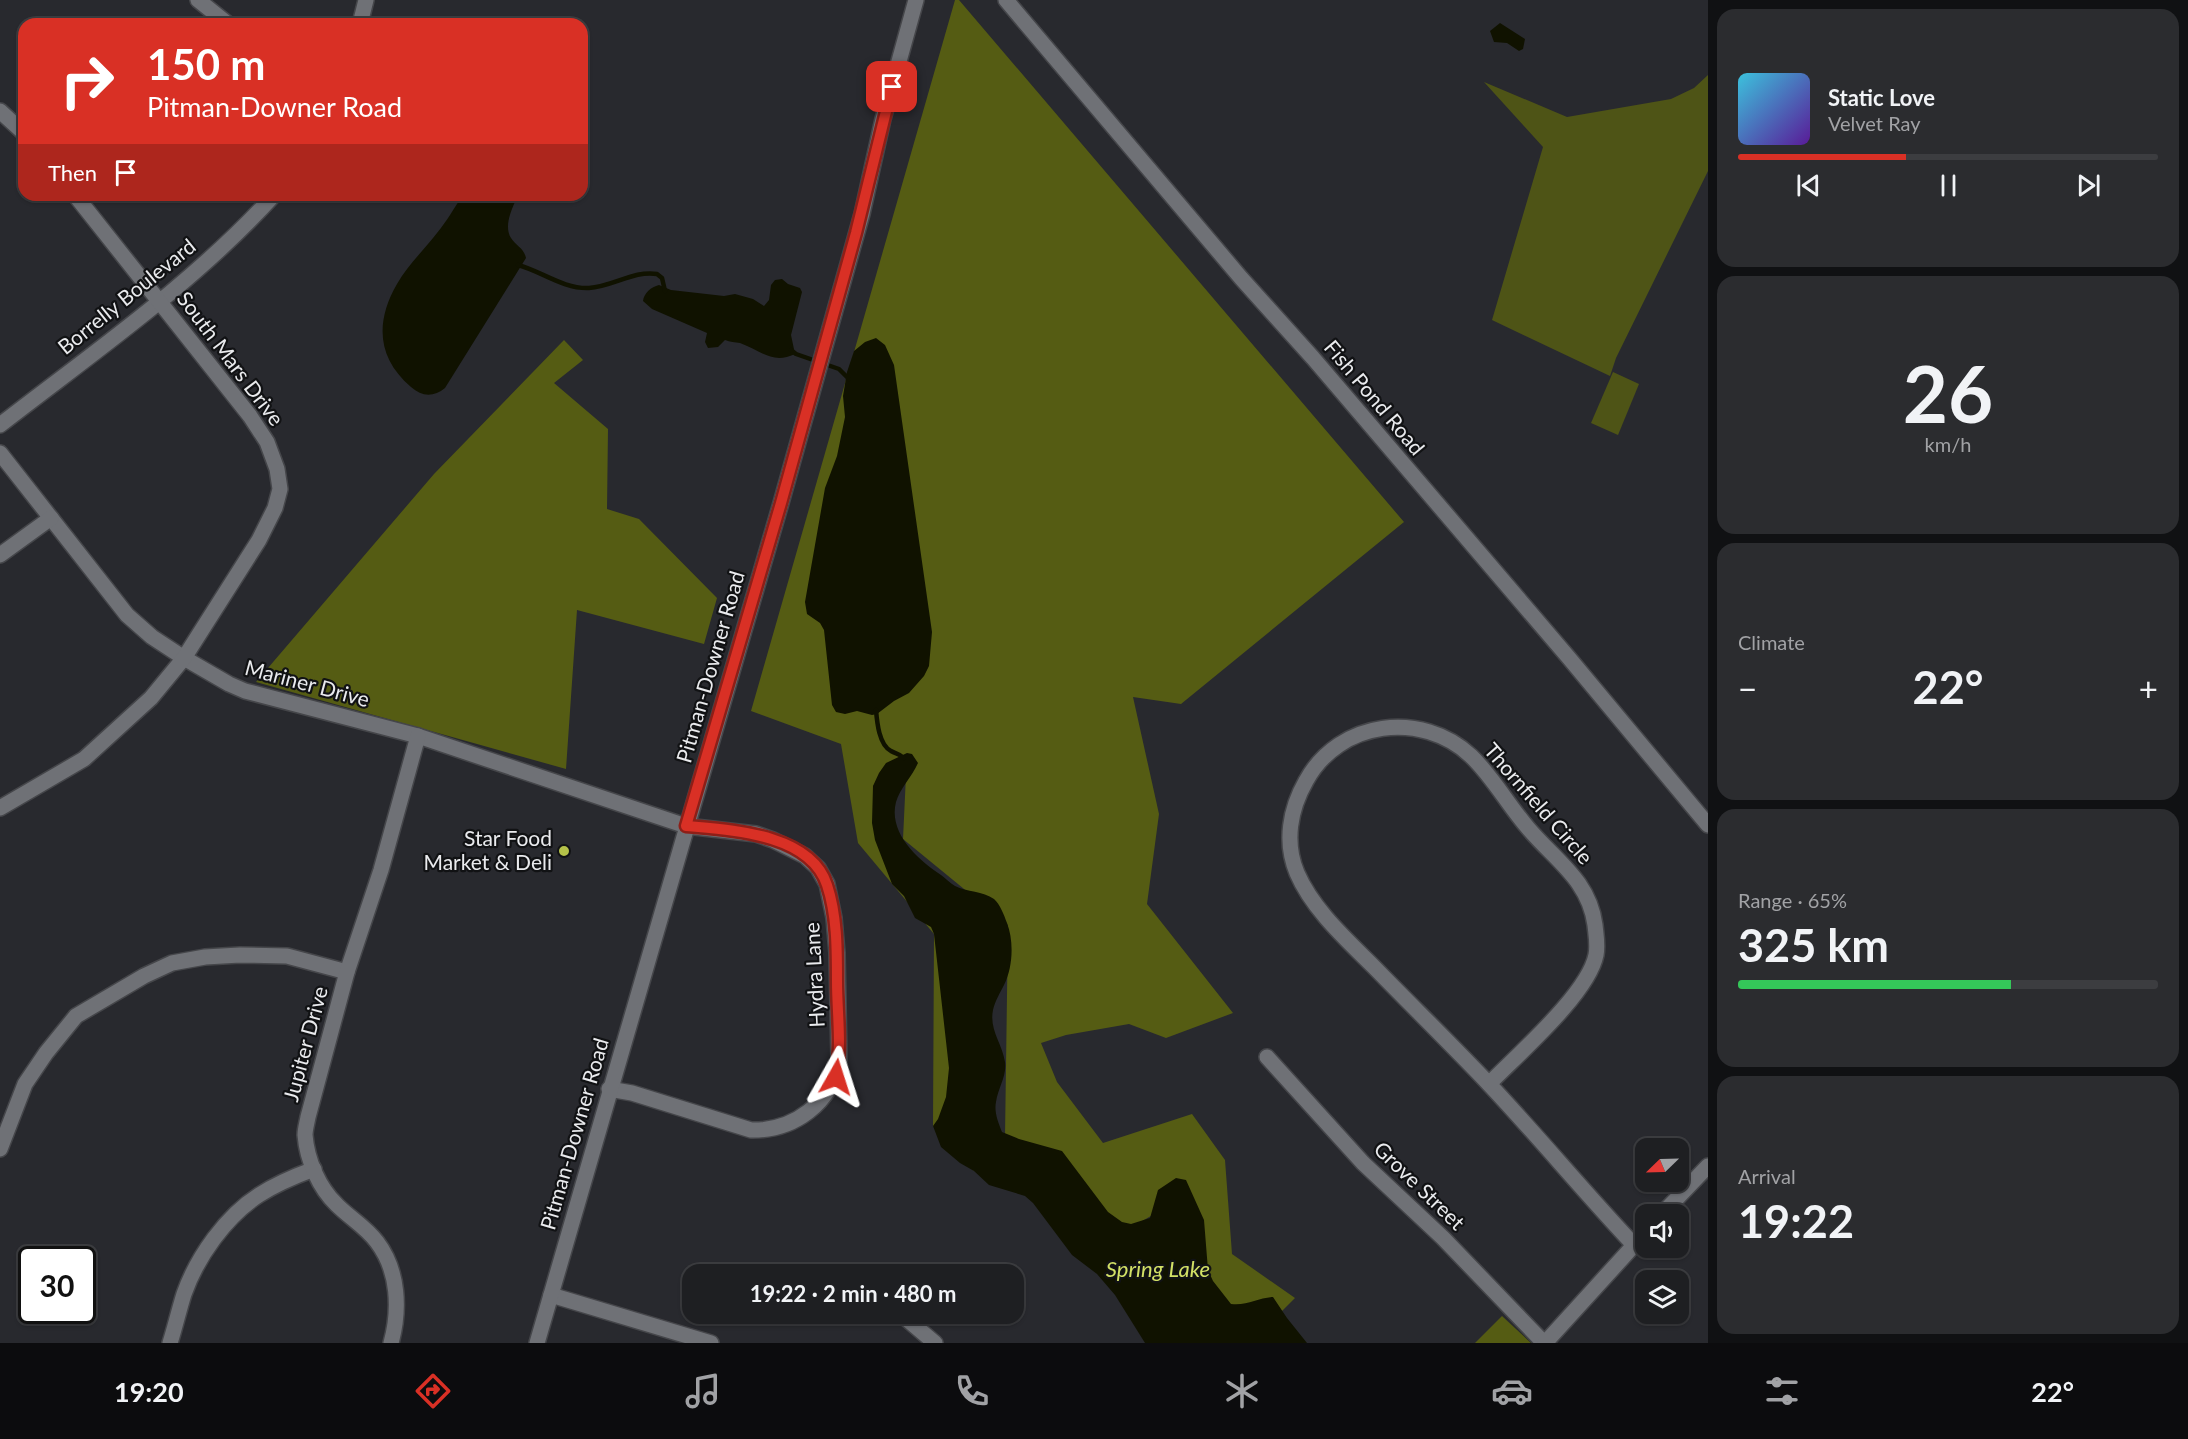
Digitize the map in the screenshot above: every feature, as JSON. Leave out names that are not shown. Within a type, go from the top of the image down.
[{"type":"street","points":[[198,0],[220,18]]},
{"type":"street","points":[[362,18],[366,0]]},
{"type":"street","name":"Fish Pond Road","points":[[1006,0],[1241,278],[1313,358],[1569,658],[1708,825]]},
{"type":"street","name":"Pitman-Downer Road","points":[[537,1343],[823,352],[862,213],[883,119],[917,1]]},
{"type":"street","points":[[0,111],[18,128]]},
{"type":"street","name":"South Mars Drive","points":[[0,808],[84,759],[151,698],[184,658],[259,540],[275,508],[280,489],[277,469],[267,442],[250,416],[80,201]]},
{"type":"street","name":"Borrelly Boulevard","points":[[0,425],[206,262],[238,234],[268,201]]},
{"type":"street","name":"Mariner Drive","points":[[0,453],[128,615],[152,637],[229,684],[245,691],[418,736],[686,826]]},
{"type":"street","points":[[0,555],[51,518]]},
{"type":"street","name":"Thornfield Circle","points":[[1489,1084],[1583,984],[1592,966],[1597,943],[1594,913],[1590,901],[1576,879],[1529,830],[1482,768],[1457,744],[1440,735],[1408,727],[1374,729],[1361,733],[1337,746],[1320,760],[1300,791],[1292,813],[1290,829],[1293,859],[1298,874],[1312,899],[1357,950],[1489,1084],[1634,1245]]},
{"type":"street","name":"Jupiter Drive","points":[[391,1343],[398,1309],[394,1281],[385,1256],[368,1231],[336,1204],[323,1188],[314,1169],[305,1135],[347,972],[381,870],[418,736]]},
{"type":"street","name":"Hydra Lane","points":[[609,1089],[632,1093],[751,1130],[768,1130],[785,1126],[801,1118],[815,1106],[836,1077],[839,1060],[839,1024],[836,936],[827,884],[818,868],[797,851],[765,837],[739,831],[686,826]]},
{"type":"street","points":[[0,1149],[25,1084],[76,1016],[144,976],[172,963],[205,957],[240,955],[287,956],[347,972]]},
{"type":"street","name":"Grove Street","points":[[1267,1057],[1363,1163],[1443,1238],[1545,1343]]},
{"type":"street","points":[[1672,1204],[1708,1166]]},
{"type":"street","points":[[170,1343],[191,1278],[220,1233],[244,1206],[257,1196],[290,1178],[314,1169]]},
{"type":"street","points":[[1545,1343],[1634,1245]]},
{"type":"street","points":[[551,1295],[669,1337],[711,1343]]},
{"type":"street","points":[[912,1324],[934,1343]]},
{"type":"green space","points":[[955,0],[959,0],[1404,522],[1181,704],[1133,697],[1159,814],[1147,904],[1233,1013],[1166,1038],[1129,1024],[1066,1035],[1041,1043],[1057,1082],[1103,1143],[1192,1114],[1225,1160],[1232,1254],[1295,1298],[1268,1325],[1214,1308],[1187,1195],[1125,1231],[1005,1137],[1008,925],[903,839],[907,754],[873,786],[961,950],[974,1171],[933,1126],[934,934],[858,843],[841,744],[751,711]]},
{"type":"green space","points":[[1708,75],[1708,171],[1616,358],[1610,376],[1492,320],[1543,147],[1484,82],[1567,117],[1671,99],[1694,88]]},
{"type":"green space","points":[[564,340],[583,360],[554,383],[608,429],[607,509],[639,519],[717,598],[704,644],[577,610],[566,769],[256,682],[434,474]]},
{"type":"green space","points":[[1613,372],[1639,384],[1618,435],[1591,423]]},
{"type":"green space","points":[[1502,1316],[1531,1343],[1475,1343]]},
{"type":"water","points":[[1500,23],[1525,39],[1523,49],[1519,51],[1507,43],[1494,42],[1490,31]]},
{"type":"water","points":[[459,201],[516,201],[510,216],[509,233],[526,258],[445,388],[437,393],[424,394],[411,387],[391,364],[383,339],[383,326],[390,298],[401,277],[441,228]]},
{"type":"water","points":[[782,279],[800,288],[802,292],[791,335],[795,354],[787,357],[773,357],[740,343],[725,340],[718,347],[708,348],[705,342],[707,333],[652,309],[643,301],[648,291],[659,285],[671,290],[724,296],[735,294],[753,299],[764,306],[769,300],[771,285],[775,280]]},
{"type":"water","points":[[876,338],[885,345],[894,365],[932,632],[929,666],[924,676],[909,693],[877,714],[857,711],[845,714],[836,712],[832,705],[824,630],[820,623],[807,614],[805,602],[825,488],[837,456],[845,417],[843,396],[847,372],[854,351],[865,342]]},
{"type":"water","name":"Spring Lake","points":[[907,753],[912,754],[918,763],[896,802],[896,824],[901,835],[923,862],[953,885],[985,894],[994,899],[1002,910],[1009,930],[1012,954],[1009,970],[995,1003],[992,1017],[1005,1062],[1005,1072],[996,1106],[1002,1132],[1062,1151],[1108,1212],[1122,1222],[1131,1224],[1150,1218],[1158,1190],[1176,1178],[1186,1180],[1204,1220],[1208,1270],[1213,1281],[1231,1304],[1242,1304],[1273,1297],[1307,1343],[1145,1343],[1115,1295],[1097,1274],[1072,1255],[1033,1203],[1025,1196],[989,1185],[941,1147],[933,1126],[946,1097],[949,1068],[934,934],[931,927],[915,918],[904,896],[892,884],[875,840],[872,823],[873,786],[879,773],[886,763]]},
{"type":"waterway","points":[[518,265],[579,288],[598,287],[640,274],[657,274],[662,278],[665,291]]},
{"type":"waterway","points":[[791,350],[796,354],[839,369],[849,379]]},
{"type":"waterway","points":[[876,710],[879,733],[884,744],[904,758]]},
{"type":"place","name":"Star Food Market & Deli","points":[[564,851]]},
{"type":"route","points":[[836,1077],[839,1060],[836,936],[827,884],[818,868],[805,856],[789,847],[756,834],[686,826],[781,503],[862,213],[892,87]]}]
